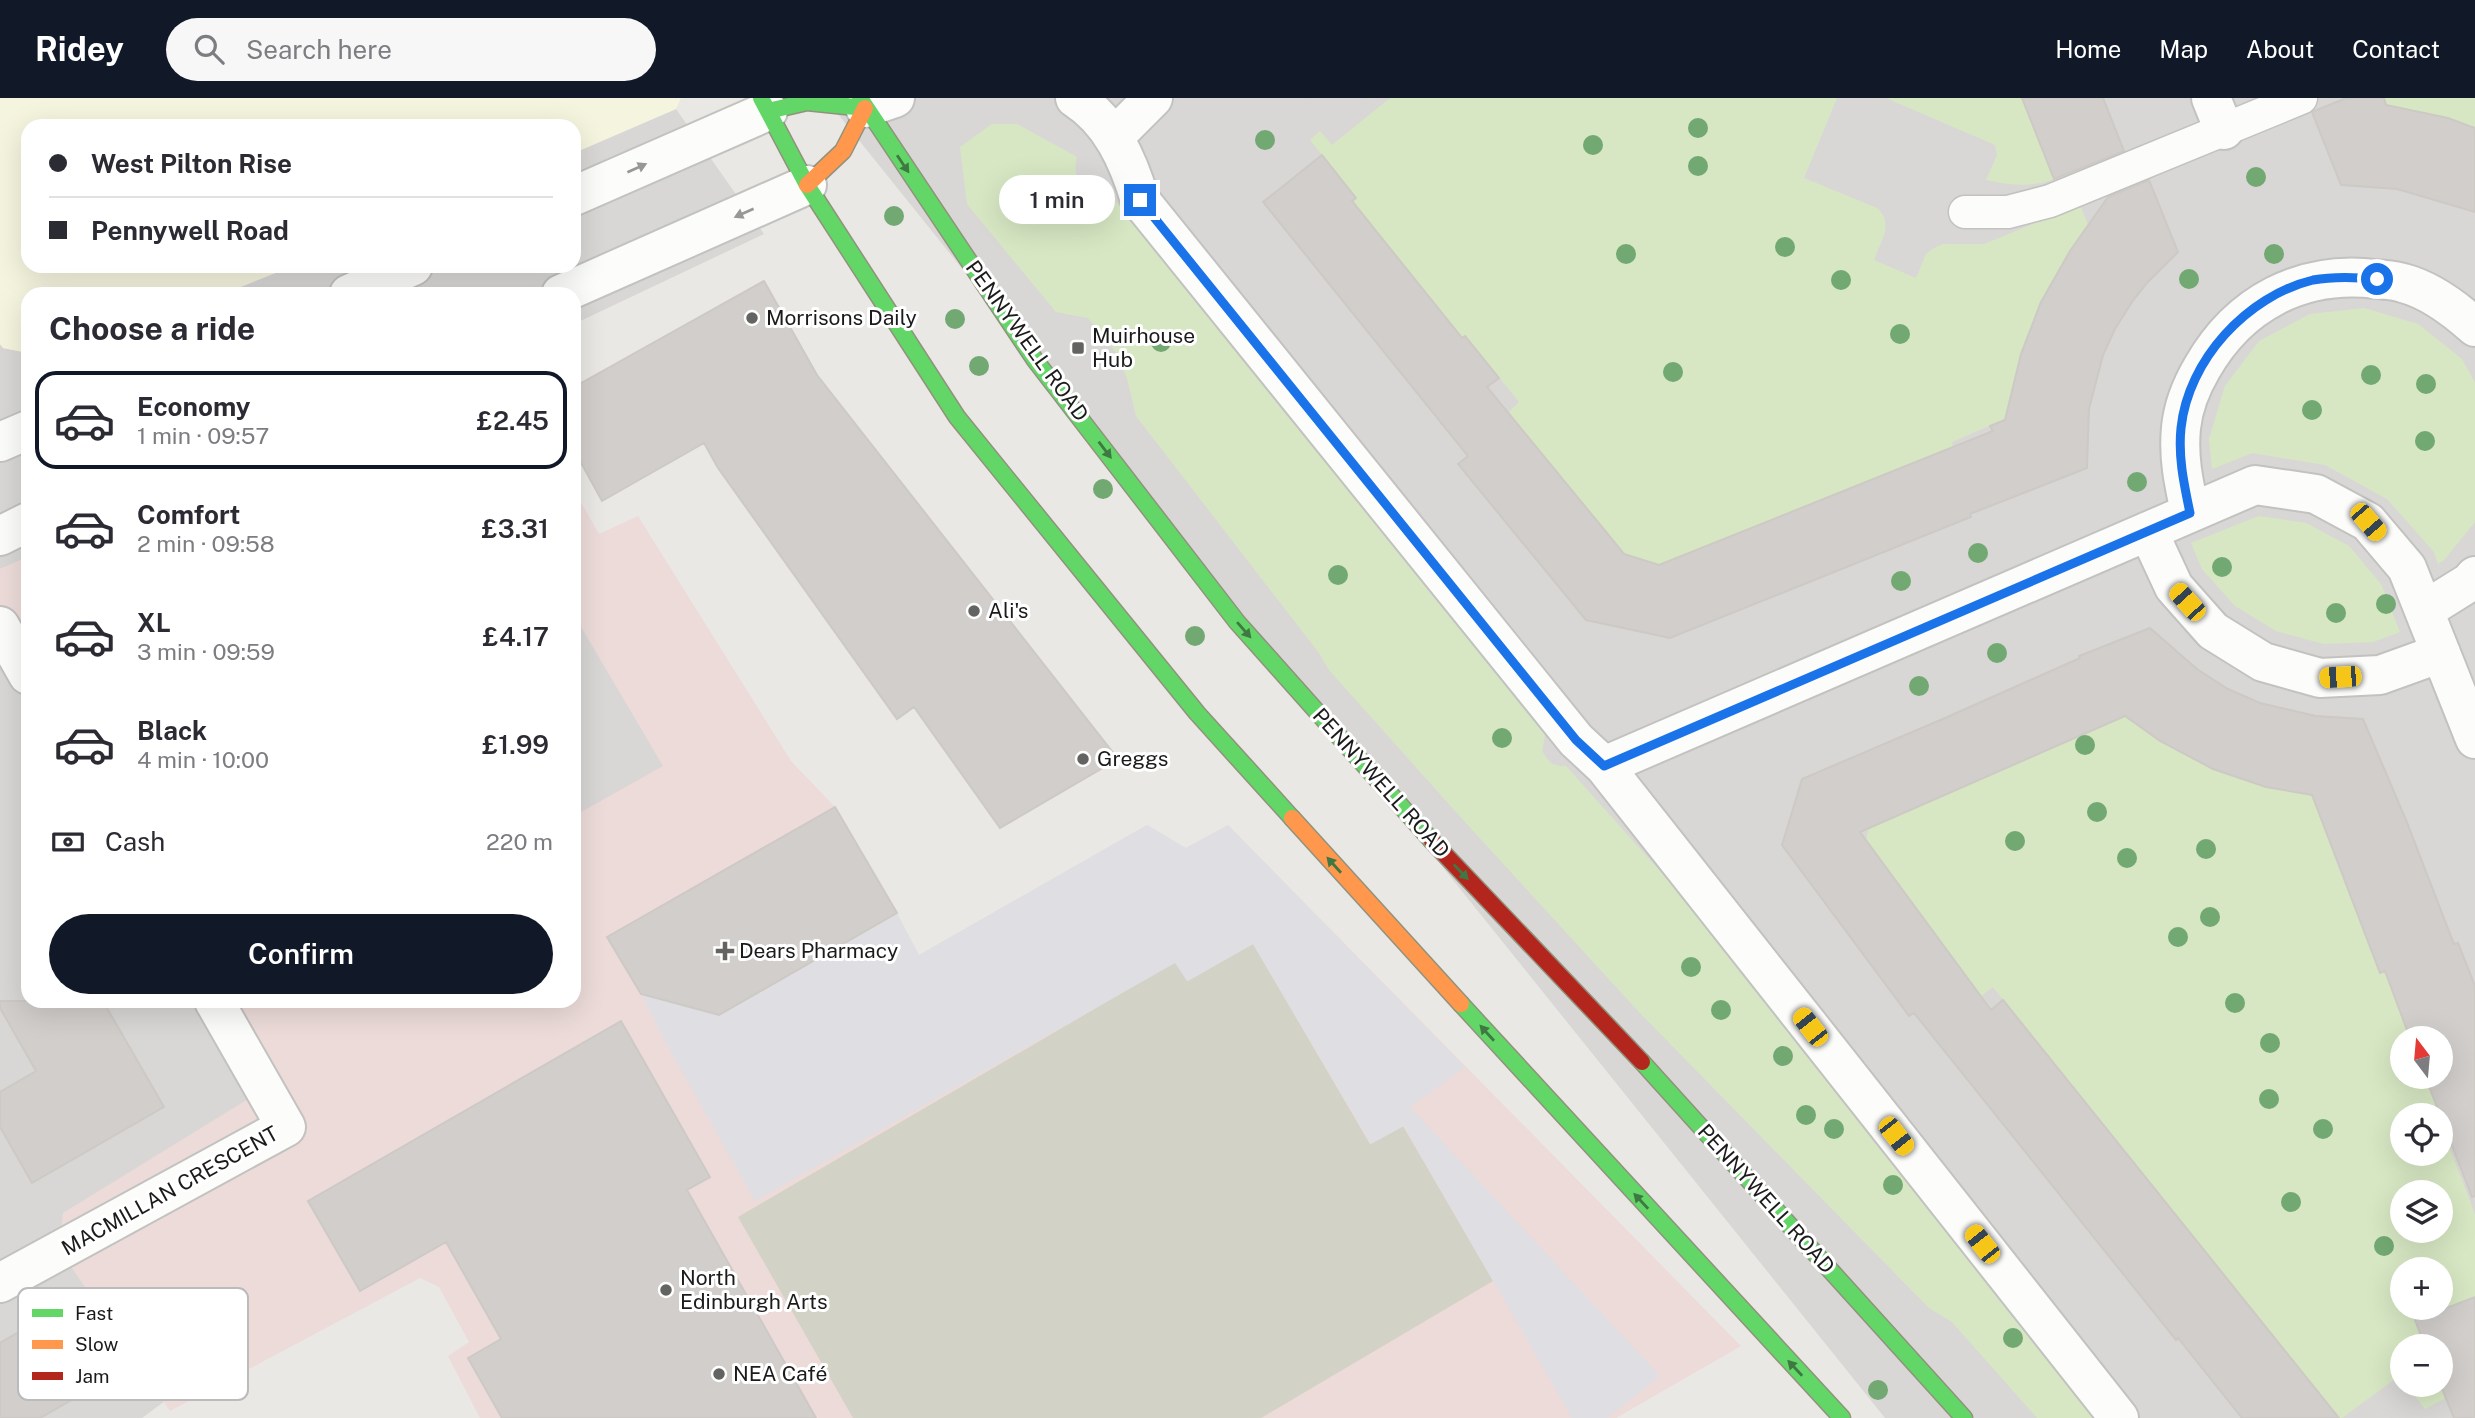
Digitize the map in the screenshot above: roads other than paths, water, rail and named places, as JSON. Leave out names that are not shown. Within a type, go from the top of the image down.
[{"type":"street","points":[[1075,98],[1100,119],[1114,137],[1130,167],[1140,200],[1576,740],[1604,766],[2119,1418]]},
{"type":"street","points":[[1114,137],[1153,98]]},
{"type":"street","points":[[581,193],[764,104],[873,101]]},
{"type":"street","points":[[577,287],[807,185],[843,151],[873,101]]},
{"type":"street","name":"PENNYWELL ROAD","points":[[873,101],[1035,360],[1237,622],[1430,839],[1653,1074],[1965,1418]]},
{"type":"street","points":[[764,104],[807,185],[957,417],[1196,713],[1842,1418]]},
{"type":"street","points":[[366,287],[397,273]]},
{"type":"street","points":[[2190,513],[2180,470],[2181,426],[2193,384],[2214,346],[2245,314],[2277,293],[2313,281],[2351,276],[2403,283],[2450,304],[2475,327]]},
{"type":"street","points":[[0,442],[21,433]]},
{"type":"street","points":[[1604,766],[2255,485],[2316,494],[2368,522],[2407,568],[2475,739]]},
{"type":"street","points":[[0,536],[21,526]]},
{"type":"street","points":[[2148,531],[2174,587],[2213,631],[2263,662],[2320,678],[2379,675],[2441,653]]},
{"type":"street","points":[[2425,611],[2475,576]]},
{"type":"street","points":[[0,625],[21,662]]},
{"type":"street","name":"MACMILLAN CRESCENT","points":[[0,1283],[286,1127],[218,1008]]},
{"type":"lane","points":[[1965,212],[2008,212],[2050,201],[2218,114],[2301,98]]},
{"type":"place","name":"Morrisons Daily","points":[[752,318]]},
{"type":"place","name":"Muirhouse Hub","points":[[1078,348]]},
{"type":"place","name":"Ali's","points":[[974,611]]},
{"type":"place","name":"Greggs","points":[[1083,759]]},
{"type":"place","name":"Dears Pharmacy","points":[[725,951]]},
{"type":"place","name":"North Edinburgh Arts","points":[[666,1290]]},
{"type":"place","name":"NEA Café","points":[[719,1374]]}]
